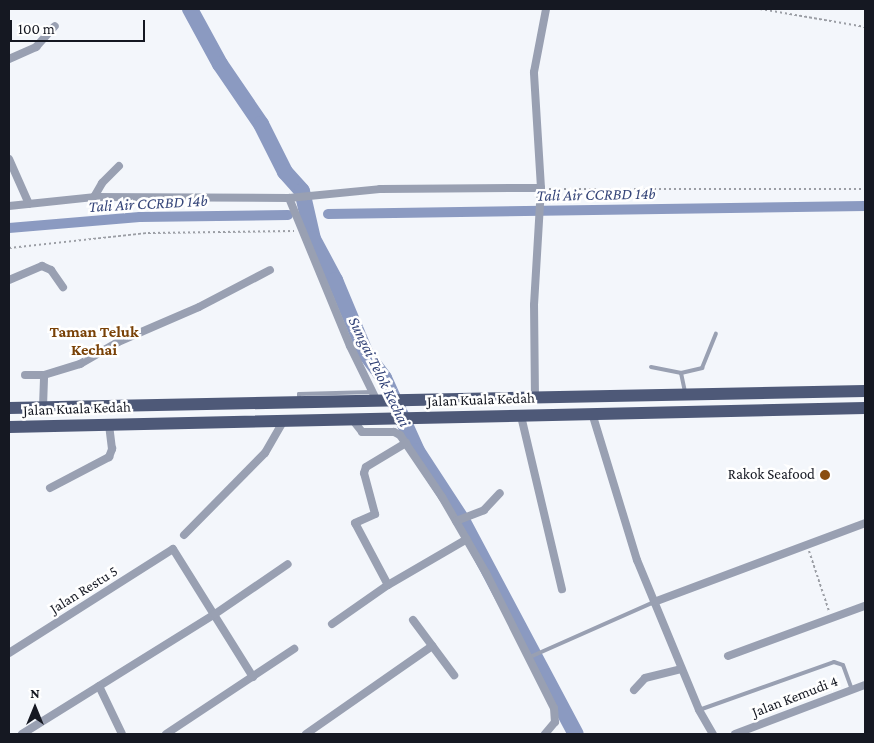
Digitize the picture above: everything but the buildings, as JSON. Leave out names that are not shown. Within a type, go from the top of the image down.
[{"type":"main road","name":"Jalan Kuala Kedah","points":[[9,408],[299,403],[376,398],[430,401],[865,391]]},
{"type":"main road","points":[[686,394],[693,412]]},
{"type":"main road","name":"Jalan Kuala Kedah","points":[[9,427],[109,423],[865,408]]},
{"type":"street","points":[[535,398],[534,305],[541,223],[541,192],[534,72],[546,9]]},
{"type":"street","points":[[9,60],[36,47],[55,26]]},
{"type":"street","points":[[9,159],[29,204]]},
{"type":"street","points":[[94,197],[102,184],[119,166]]},
{"type":"street","points":[[9,206],[94,197],[289,198],[380,189],[541,192]]},
{"type":"street","points":[[289,198],[301,231],[376,398]]},
{"type":"street","points":[[9,280],[42,266],[51,270],[63,287]]},
{"type":"street","points":[[25,375],[44,375],[80,364],[118,342],[199,307],[270,270]]},
{"type":"street","points":[[43,407],[44,375]]},
{"type":"street","points":[[592,413],[630,540],[681,669],[699,710],[713,734]]},
{"type":"street","points":[[521,416],[562,589]]},
{"type":"street","points":[[352,419],[362,432],[394,432],[406,443],[460,519],[467,539],[530,657],[557,716],[552,728],[545,734]]},
{"type":"street","points":[[184,535],[265,453],[284,420]]},
{"type":"street","points":[[50,488],[109,458],[112,449],[109,423]]},
{"type":"street","points":[[388,585],[354,523],[375,514],[364,473],[366,467],[406,443]]},
{"type":"street","points":[[460,519],[484,510],[500,493]]},
{"type":"street","points":[[654,602],[865,523]]},
{"type":"street","points":[[332,624],[388,585],[467,539]]},
{"type":"street","name":"Jalan Restu 5","points":[[9,653],[173,549],[215,614]]},
{"type":"street","points":[[22,734],[215,614],[288,564]]},
{"type":"street","points":[[728,656],[865,606]]},
{"type":"street","points":[[215,614],[253,677]]},
{"type":"street","points":[[413,620],[454,675]]},
{"type":"street","points":[[306,734],[432,646]]},
{"type":"street","points":[[166,734],[294,649]]},
{"type":"street","points":[[634,690],[645,678],[681,669]]},
{"type":"street","points":[[99,686],[122,734]]},
{"type":"street","name":"Jalan Kemudi 4","points":[[735,734],[865,686]]},
{"type":"lane","points":[[651,368],[681,373],[705,365],[716,334]]},
{"type":"lane","points":[[681,373],[686,394]]},
{"type":"lane","points":[[530,657],[654,602]]},
{"type":"lane","points":[[699,710],[834,662],[843,665],[852,690]]},
{"type":"path","points":[[760,9],[865,27]]},
{"type":"path","points":[[541,192],[865,189]]},
{"type":"path","points":[[9,248],[148,233],[301,231]]},
{"type":"path","points":[[807,544],[832,618]]},
{"type":"waterway","name":"Sungai Telok Kechai","points":[[190,9],[220,64],[261,124],[285,172],[302,191],[313,239],[335,280],[366,354],[384,378],[417,451],[462,520],[576,734]]},
{"type":"waterway","name":"Tali Air CCRBD 14b","points":[[328,214],[865,206]]},
{"type":"waterway","name":"Tali Air CCRBD 14b","points":[[9,228],[140,217],[288,215]]},
{"type":"place","name":"Rakok Seafood","points":[[825,475]]},
{"type":"district","name":"Taman Teluk Kechai","points":[[94,341]]}]
